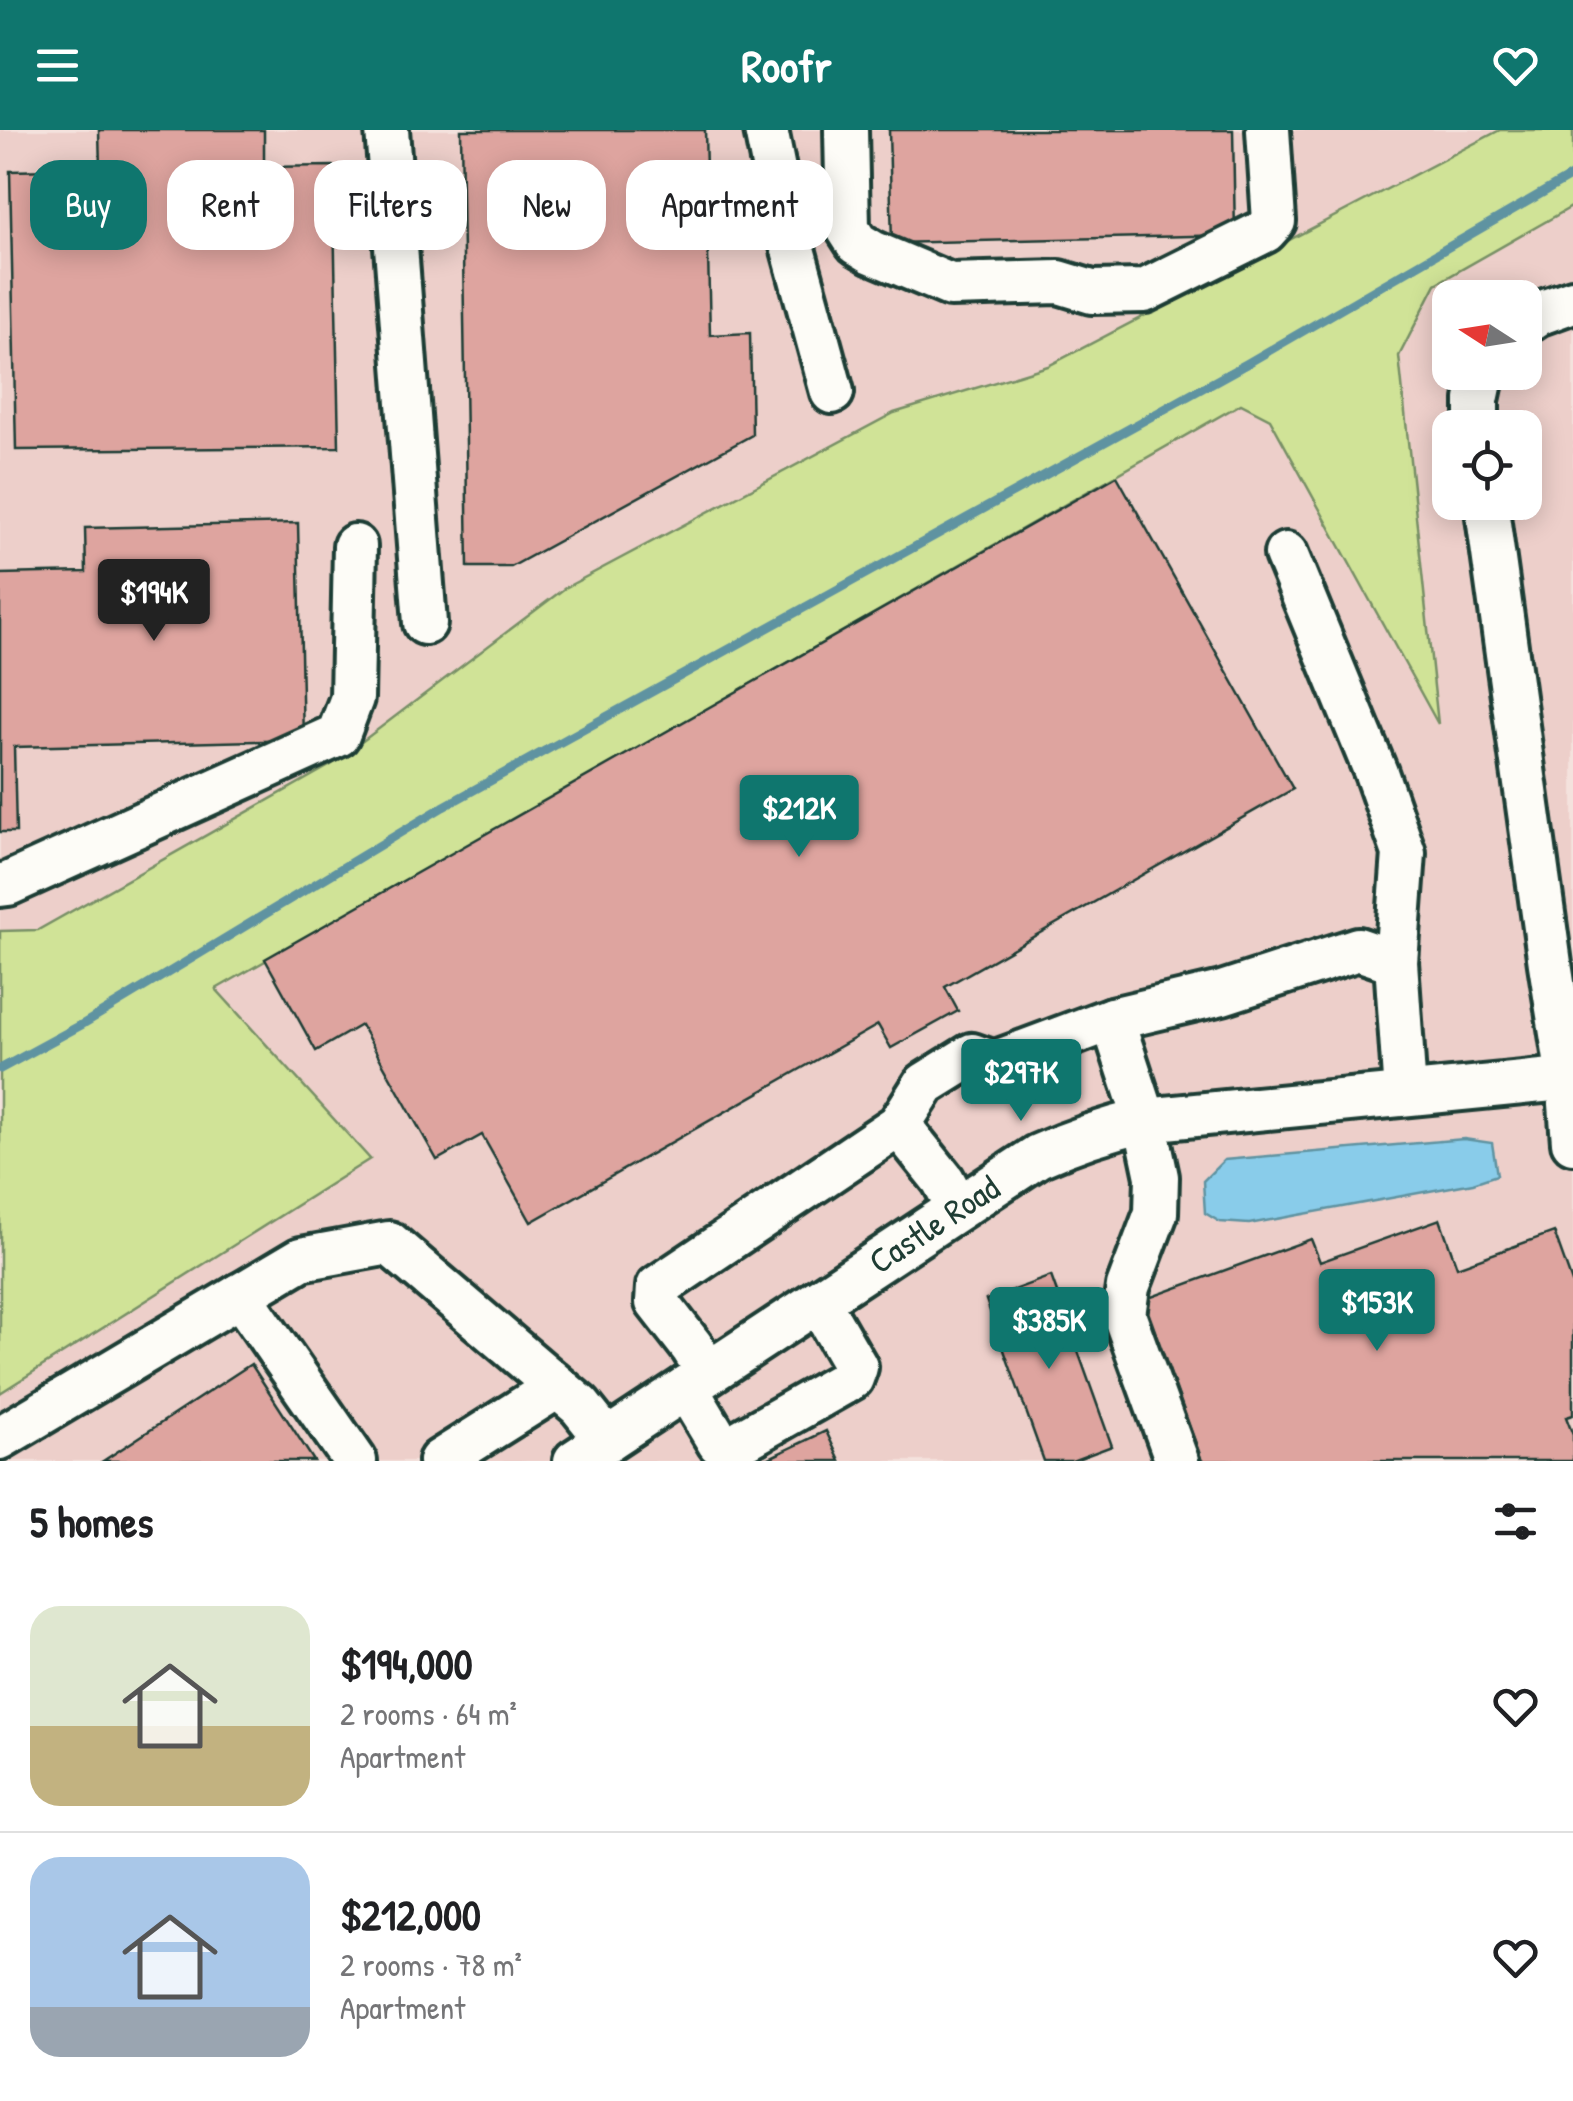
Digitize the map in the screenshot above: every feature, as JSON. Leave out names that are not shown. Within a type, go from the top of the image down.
[{"type":"street","points":[[387,130],[425,623]]},
{"type":"street","points":[[766,130],[782,209],[832,392]]},
{"type":"street","points":[[846,130],[848,228],[857,243],[950,285],[1059,282],[1092,292],[1144,292],[1265,231],[1274,221],[1268,130]]},
{"type":"street","points":[[1542,312],[1573,301]]},
{"type":"street","points":[[1488,520],[1550,964],[1566,1022],[1573,1142]]},
{"type":"street","points":[[0,885],[338,735],[352,698],[355,546]]},
{"type":"street","points":[[1286,554],[1376,773],[1404,853],[1396,962],[1405,1094]]},
{"type":"street","points":[[818,1301],[856,1368],[852,1378],[732,1446],[719,1443],[697,1380],[692,1347],[657,1302],[658,1287],[899,1125],[925,1084],[972,1055],[994,1063],[1112,1019],[1222,993],[1358,949],[1396,962]]},
{"type":"street","points":[[1112,1019],[1146,1120],[1157,1178],[1156,1214],[1128,1287],[1124,1316],[1177,1461]]},
{"type":"street","name":"Castle Road","points":[[591,1450],[1038,1156],[1100,1130],[1146,1120],[1570,1078]]},
{"type":"street","points":[[899,1125],[943,1180],[958,1208]]},
{"type":"street","points":[[0,1438],[300,1259],[389,1243],[580,1406],[591,1450]]},
{"type":"street","points":[[240,1295],[355,1461]]},
{"type":"street","points":[[440,1461],[557,1387]]},
{"type":"shaded area","points":[[0,130],[1573,130],[1573,1461],[0,1461]]},
{"type":"green space","points":[[1500,130],[1573,130],[1573,206],[1443,280],[1432,280],[1432,292],[1399,356],[1438,724],[1270,419],[1241,404],[216,989],[370,1159],[0,1393],[0,931],[38,930],[331,765],[565,588],[894,413],[1048,366]]},
{"type":"water","points":[[1464,1139],[1492,1143],[1497,1175],[1473,1183],[1249,1224],[1220,1222],[1205,1213],[1203,1181],[1224,1160]]},
{"type":"building","points":[[99,130],[264,130],[264,160],[167,160],[167,250],[294,250],[294,167],[314,166],[314,250],[335,250],[339,447],[16,450],[10,171],[30,171],[30,250],[147,250],[147,160],[100,160]]},
{"type":"building","points":[[461,130],[705,130],[706,160],[626,160],[626,250],[708,250],[710,335],[750,333],[752,435],[511,567],[468,567],[463,250],[467,250],[467,160],[461,160]]},
{"type":"building","points":[[889,130],[1233,130],[1235,235],[892,243]]},
{"type":"building","points":[[1117,476],[1293,789],[945,987],[958,1011],[891,1048],[878,1025],[531,1222],[482,1135],[437,1160],[361,1025],[316,1051],[265,959]]},
{"type":"building","points":[[298,523],[303,740],[14,747],[16,832],[0,832],[0,574],[86,572],[85,528]]},
{"type":"building","points":[[1440,1219],[1457,1267],[1554,1232],[1573,1285],[1573,1415],[1566,1417],[1573,1435],[1573,1461],[1202,1461],[1143,1300],[1311,1239],[1320,1262]]},
{"type":"building","points":[[1051,1276],[1112,1446],[1072,1461],[1044,1461],[986,1300]]},
{"type":"building","points":[[251,1364],[314,1461],[103,1461]]},
{"type":"building","points":[[826,1431],[840,1461],[763,1461]]},
{"type":"waterway","points":[[0,1069],[83,1024],[443,807],[1248,363],[1573,175]]}]
